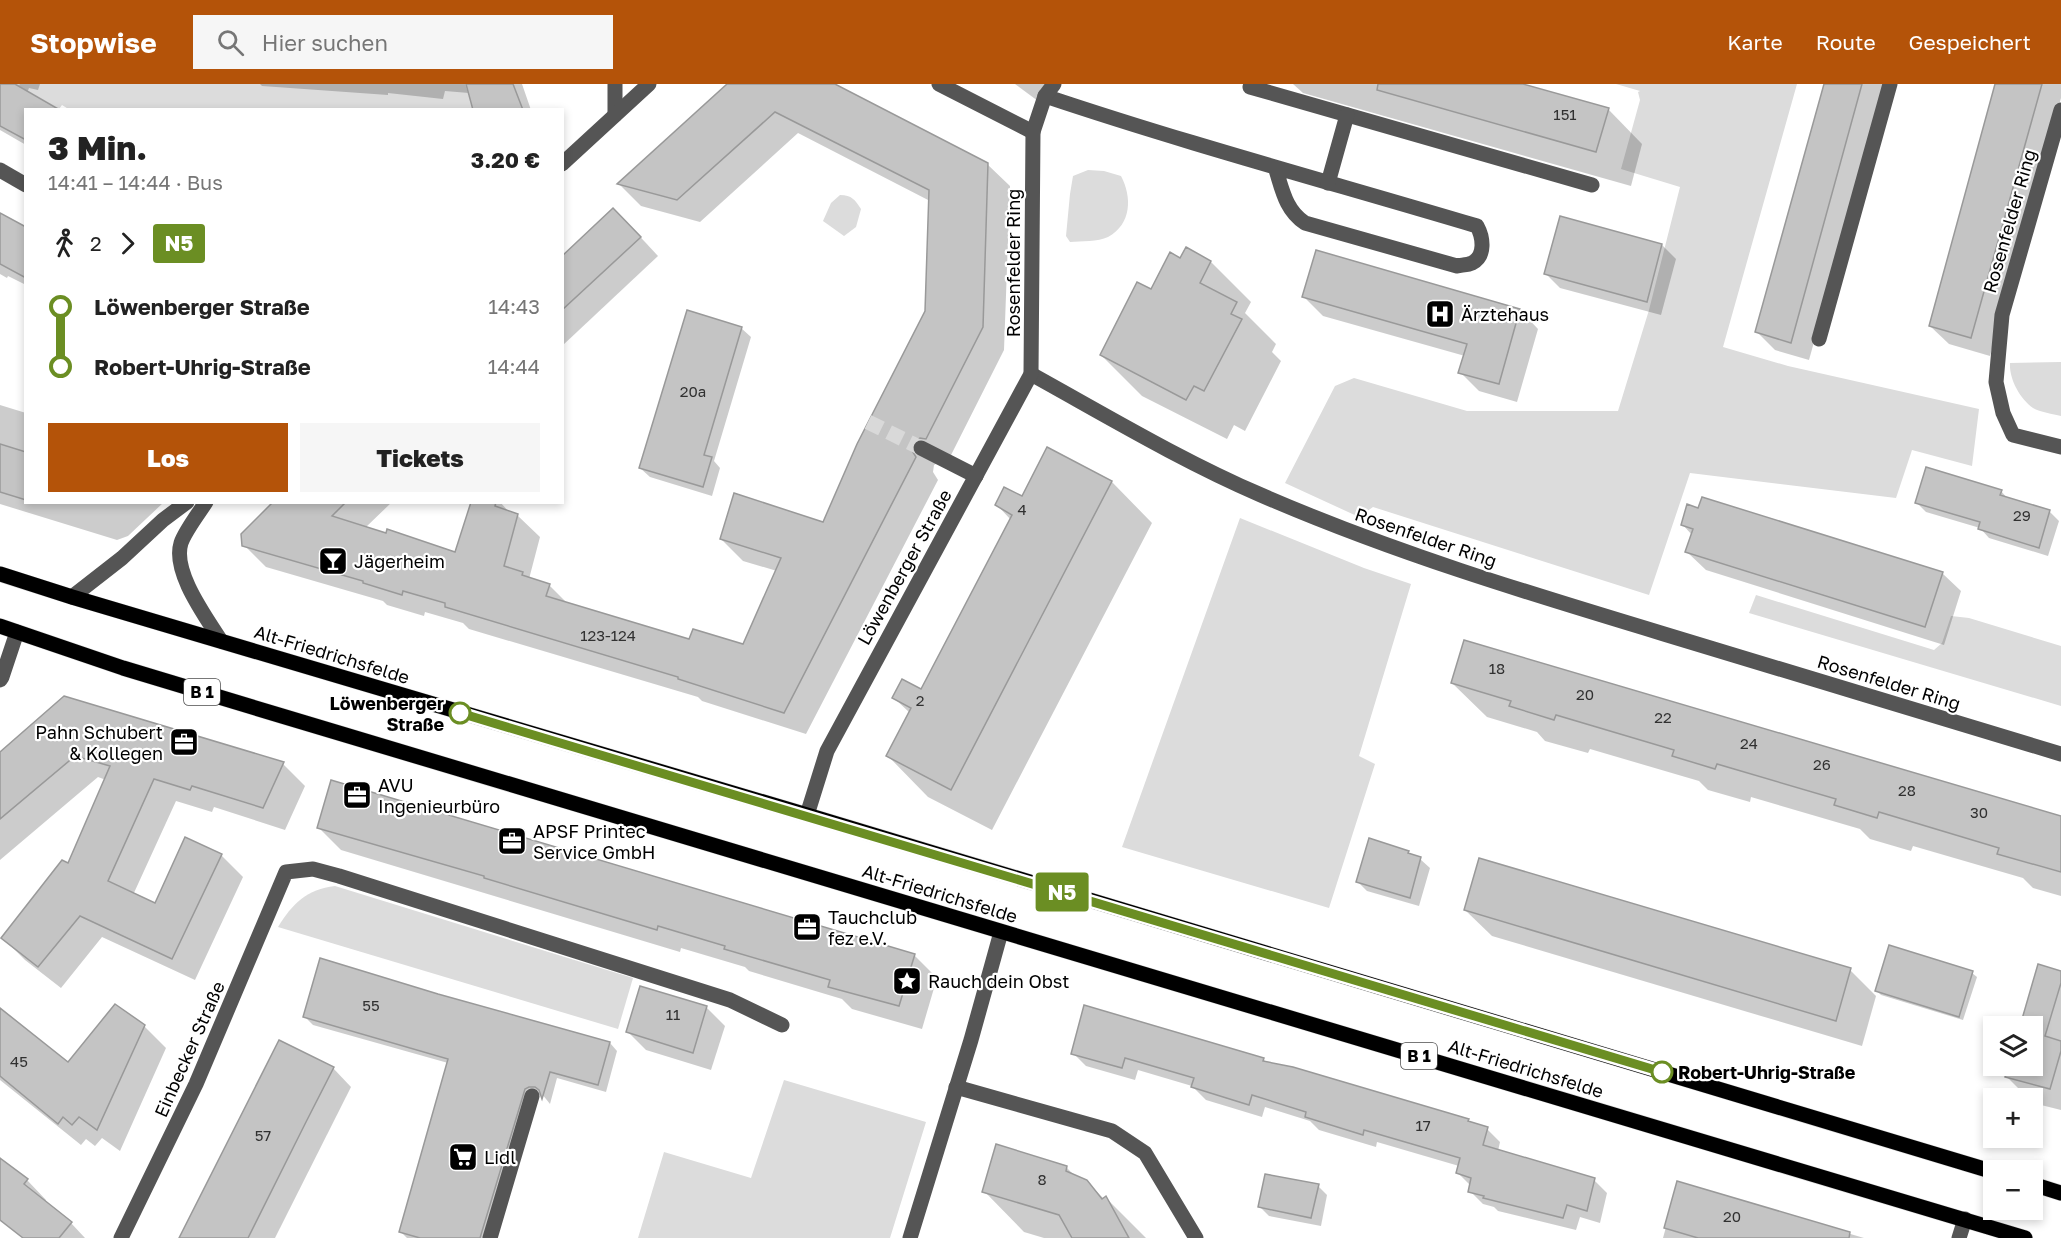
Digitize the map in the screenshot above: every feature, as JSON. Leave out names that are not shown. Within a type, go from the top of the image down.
[{"type":"main road","name":"Alt-Friedrichsfelde","points":[[0,574],[1983,1169]]},
{"type":"main road","name":"B 1","points":[[0,626],[17,632]]},
{"type":"main road","name":"Alt-Friedrichsfelde","points":[[17,632],[123,668],[2025,1238]]},
{"type":"main road","points":[[2043,1187],[2061,1193]]},
{"type":"street","points":[[615,84],[615,115]]},
{"type":"street","points":[[564,162],[649,84]]},
{"type":"street","points":[[939,84],[1033,132]]},
{"type":"street","points":[[1819,339],[1890,84]]},
{"type":"street","points":[[1250,87],[1592,185]]},
{"type":"street","points":[[1050,90],[1275,167],[1477,226],[1482,234],[1480,255],[1473,263],[1457,266],[1305,223],[1296,218],[1284,198],[1275,167]]},
{"type":"street","name":"Rosenfelder Ring","points":[[1050,90],[1033,132],[1031,374],[1185,459],[1261,495],[1360,535],[1542,596],[2061,754]]},
{"type":"street","name":"Rosenfelder Ring","points":[[2061,110],[2002,315],[1996,382],[2003,414],[2013,435],[2061,447]]},
{"type":"street","points":[[1328,183],[1347,115]]},
{"type":"street","points":[[0,170],[24,184]]},
{"type":"street","name":"Löwenberger Straße","points":[[807,815],[827,751],[1031,374]]},
{"type":"street","points":[[921,448],[976,476]]},
{"type":"street","points":[[72,597],[185,504]]},
{"type":"street","points":[[205,504],[181,542],[180,557],[185,578],[220,641]]},
{"type":"street","points":[[0,680],[17,632]]},
{"type":"street","name":"Einbecker Straße","points":[[121,1238],[196,1084],[286,872],[313,869],[730,1000],[782,1025]]},
{"type":"street","points":[[910,1238],[1001,932]]},
{"type":"street","points":[[956,1087],[1112,1131],[1145,1153],[1196,1238]]},
{"type":"street","points":[[490,1238],[532,1096]]},
{"type":"street","points":[[1959,1238],[1965,1219]]},
{"type":"shaded area","points":[[20,84],[465,84],[473,108],[67,108],[62,105],[57,108],[19,86]]},
{"type":"shaded area","points":[[1616,84],[1797,84],[1723,347],[1788,366],[1979,409],[1972,466],[1912,450],[1896,498],[1690,473],[1649,595],[1373,507],[1359,517],[1285,483],[1335,386],[1354,378],[1467,411],[1618,411],[1649,310],[1680,187],[1621,169],[1640,100],[1638,92],[1640,91]]},
{"type":"shaded area","points":[[1088,170],[1104,171],[1121,176],[1128,201],[1126,218],[1116,232],[1104,239],[1070,242],[1066,236],[1073,176]]},
{"type":"shaded area","points":[[840,195],[853,199],[861,209],[856,227],[844,236],[823,221],[831,203]]},
{"type":"shaded area","points":[[2061,362],[2061,416],[2039,411],[2028,404],[2013,382],[2010,363]]},
{"type":"shaded area","points":[[1240,518],[1364,568],[1411,584],[1359,756],[1375,764],[1329,908],[1122,847]]},
{"type":"shaded area","points":[[1756,595],[1934,650],[1942,643],[1951,616],[1969,618],[2061,646],[2061,706],[1749,613]]},
{"type":"shaded area","points":[[335,886],[633,978],[618,1029],[278,927],[301,899],[316,890]]},
{"type":"shaded area","points":[[784,1080],[926,1122],[890,1238],[638,1238],[664,1152],[751,1178]]},
{"type":"building","points":[[0,84],[15,84],[57,108],[24,108],[24,139],[0,126]]},
{"type":"building","points":[[466,84],[513,84],[522,108],[472,108]]},
{"type":"building","points":[[727,84],[835,84],[988,163],[983,327],[926,439],[920,438],[913,443],[911,449],[916,457],[784,713],[678,679],[678,677],[445,607],[445,603],[403,591],[402,595],[363,583],[363,581],[242,546],[241,534],[271,504],[344,504],[332,516],[386,533],[387,529],[455,552],[470,504],[496,504],[495,506],[518,514],[504,566],[523,572],[522,575],[550,584],[546,596],[689,639],[693,629],[743,644],[781,558],[720,539],[734,493],[823,522],[857,444],[925,311],[929,190],[775,112],[677,200],[617,184]]},
{"type":"building","points":[[1378,84],[1523,84],[1609,108],[1596,152],[1377,90]]},
{"type":"building","points":[[1824,84],[1862,84],[1791,343],[1755,332]]},
{"type":"building","points":[[1995,84],[2042,84],[1971,338],[1929,326]]},
{"type":"building","points":[[613,208],[641,237],[564,308],[564,254]]},
{"type":"building","points":[[0,213],[24,226],[24,277],[0,264]]},
{"type":"building","points":[[1560,216],[1662,244],[1647,302],[1544,274]]},
{"type":"building","points":[[1186,247],[1211,261],[1200,283],[1237,302],[1231,314],[1242,319],[1204,391],[1194,386],[1186,400],[1100,355],[1137,282],[1151,289],[1170,252],[1180,258]]},
{"type":"building","name":"Ärztehaus","points":[[1316,250],[1520,309],[1499,384],[1458,373],[1467,344],[1302,297]]},
{"type":"building","points":[[687,310],[742,327],[704,455],[712,457],[703,487],[639,468]]},
{"type":"building","points":[[0,444],[24,451],[24,499],[0,492]]},
{"type":"building","points":[[1047,447],[1112,481],[951,790],[886,756],[911,708],[892,698],[902,679],[921,689],[1012,515],[995,505],[1004,487],[1022,496]]},
{"type":"building","points":[[1926,467],[2002,490],[2000,495],[2050,510],[2039,548],[1978,529],[1980,522],[1915,503]]},
{"type":"building","points":[[1702,497],[1943,572],[1925,627],[1685,552],[1693,529],[1681,525],[1687,504],[1698,508]]},
{"type":"building","points":[[1464,640],[2061,816],[2061,872],[1997,854],[1999,848],[1879,812],[1877,818],[1834,805],[1836,799],[1717,764],[1715,769],[1672,756],[1674,750],[1556,715],[1554,720],[1509,706],[1511,701],[1451,683]]},
{"type":"building","points":[[64,696],[284,762],[263,808],[192,786],[190,790],[154,779],[108,881],[155,903],[185,837],[222,854],[172,959],[80,916],[38,967],[1,938],[62,860],[68,863],[110,766],[75,756],[0,819],[0,752]]},
{"type":"building","points":[[331,780],[915,954],[899,1006],[828,987],[830,980],[724,949],[725,946],[658,926],[657,930],[484,878],[484,876],[317,828]]},
{"type":"building","points":[[1369,838],[1421,857],[1410,898],[1356,882]]},
{"type":"building","points":[[1479,858],[1851,968],[1836,1021],[1464,910]]},
{"type":"building","points":[[1889,945],[1973,971],[1959,1017],[1875,991]]},
{"type":"building","name":"Lidl","points":[[320,958],[610,1042],[598,1085],[550,1072],[542,1099],[539,1090],[535,1087],[525,1089],[480,1238],[420,1238],[399,1232],[448,1059],[303,1017]]},
{"type":"building","points":[[2038,964],[2061,971],[2061,983],[2045,1036],[2061,1041],[2061,1051],[2050,1089],[2005,1077],[2043,1076],[2043,1016],[2023,1016]]},
{"type":"building","points":[[640,986],[707,1006],[693,1053],[626,1032]]},
{"type":"building","points":[[115,1004],[145,1025],[97,1130],[79,1117],[72,1125],[63,1117],[58,1124],[0,1076],[0,1008],[68,1062]]},
{"type":"building","points":[[1084,1005],[1264,1058],[1263,1061],[1293,1067],[1469,1119],[1468,1121],[1488,1127],[1483,1145],[1595,1178],[1587,1211],[1567,1205],[1563,1218],[1483,1198],[1484,1196],[1468,1192],[1471,1178],[1456,1173],[1460,1158],[1364,1130],[1363,1135],[1305,1117],[1306,1112],[1252,1095],[1249,1105],[1191,1087],[1194,1078],[1125,1058],[1122,1068],[1071,1054]]},
{"type":"building","points":[[279,1040],[334,1067],[248,1238],[179,1238]]},
{"type":"building","points":[[996,1144],[1067,1166],[1066,1171],[1087,1180],[1102,1199],[1106,1196],[1129,1238],[1072,1238],[1059,1215],[982,1192]]},
{"type":"building","points":[[0,1158],[28,1179],[24,1184],[72,1222],[59,1238],[23,1238],[0,1220]]},
{"type":"building","points":[[1265,1174],[1319,1184],[1311,1218],[1258,1207]]},
{"type":"building","points":[[1677,1181],[1850,1232],[1849,1238],[1698,1238],[1664,1228]]},
{"type":"tunnel","points":[[868,422],[921,448]]},
{"type":"bus line","name":"N5","points":[[460,713],[1662,1072]]},
{"type":"place","name":"Ärztehaus","points":[[1440,314]]},
{"type":"place","name":"Jägerheim","points":[[333,561]]},
{"type":"place","name":"Löwenberger Straße","points":[[460,713]]},
{"type":"place","name":"Pahn Schubert & Kollegen","points":[[184,742]]},
{"type":"place","name":"AVU Ingenieurbüro","points":[[357,795]]},
{"type":"place","name":"APSF Printec Service GmbH","points":[[512,841]]},
{"type":"place","name":"Tauchclub fez e.V.","points":[[807,927]]},
{"type":"place","name":"Rauch dein Obst","points":[[907,981]]},
{"type":"place","name":"Robert-Uhrig-Straße","points":[[1662,1072]]},
{"type":"place","name":"Lidl","points":[[463,1157]]}]
